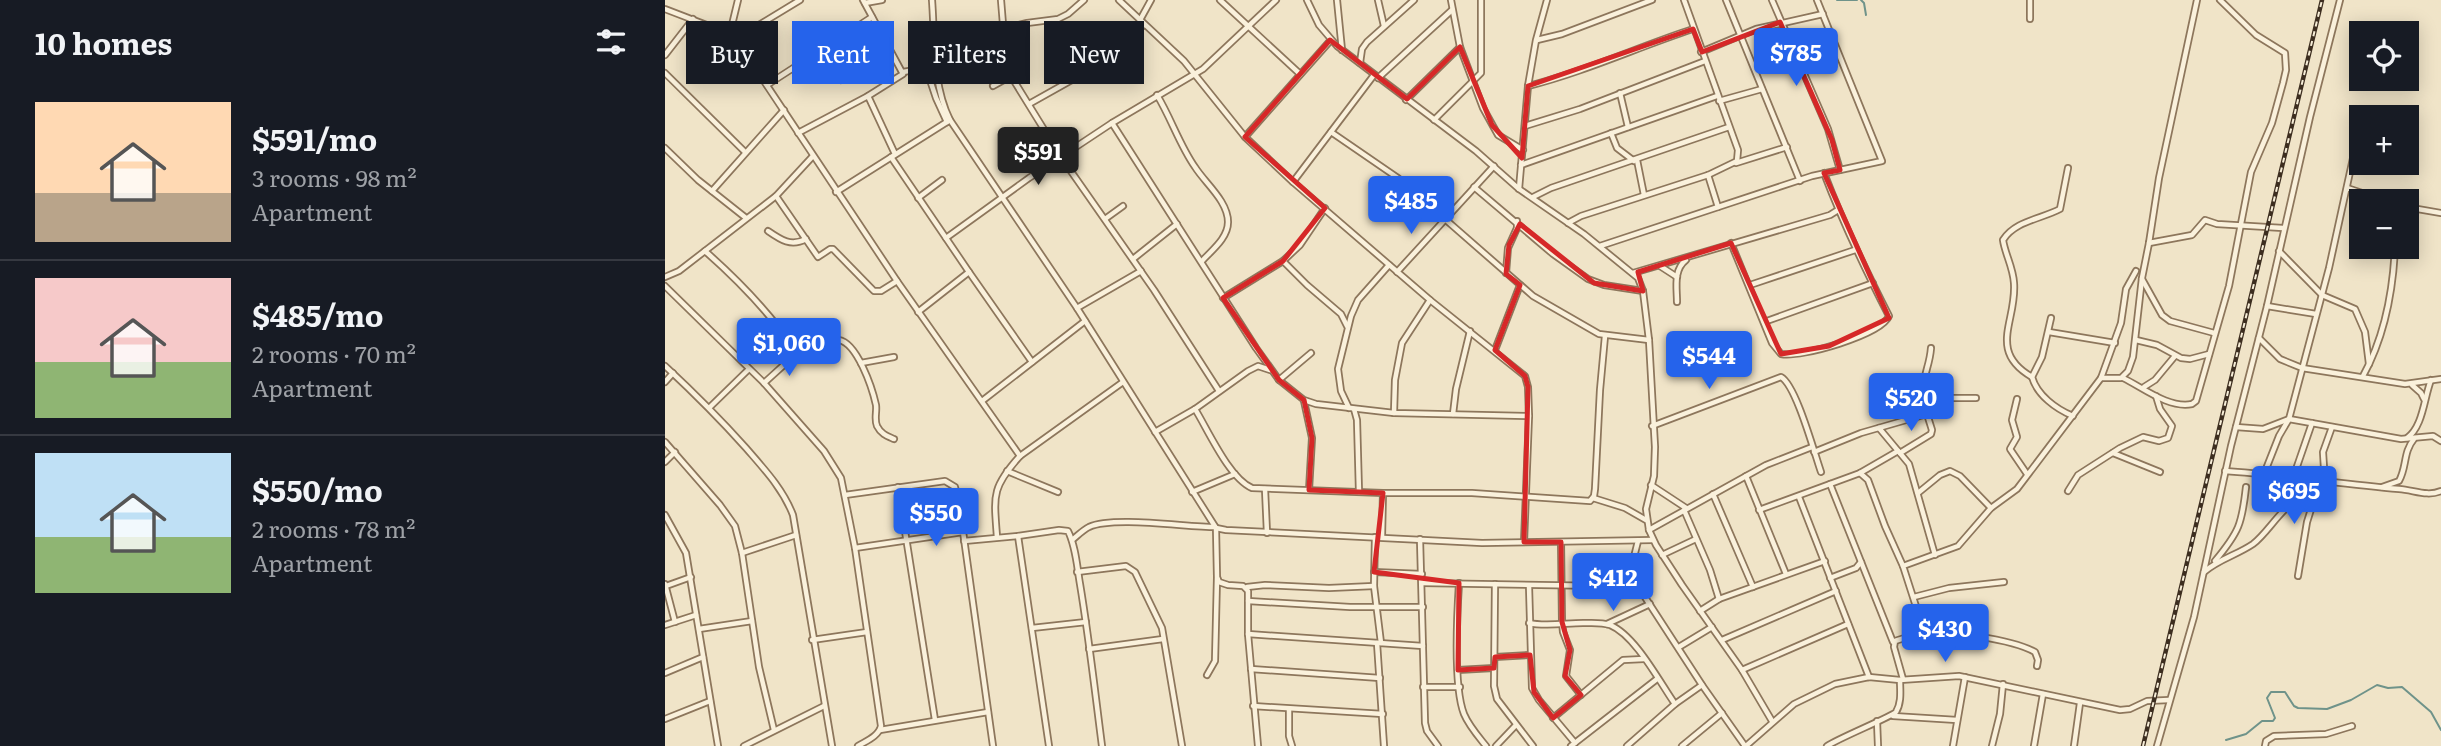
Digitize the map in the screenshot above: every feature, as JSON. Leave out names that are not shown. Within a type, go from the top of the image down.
[{"type":"street","points":[[733,21],[738,0]]},
{"type":"street","points":[[766,21],[800,0]]},
{"type":"street","points":[[883,0],[864,1],[903,72]]},
{"type":"street","points":[[932,0],[934,21]]},
{"type":"street","points":[[1000,0],[1003,21]]},
{"type":"street","points":[[1030,24],[1068,15],[1084,0]]},
{"type":"street","points":[[1119,0],[1140,21]]},
{"type":"street","points":[[1143,21],[1151,0]]},
{"type":"street","points":[[1220,0],[1300,74]]},
{"type":"street","points":[[946,239],[1001,197],[1112,123],[1203,69],[1276,0]]},
{"type":"street","points":[[1307,0],[1330,40],[1494,166],[1519,189],[1633,273],[1641,284],[1649,340],[1655,464],[1646,520],[1662,555],[1742,670],[1772,722]]},
{"type":"street","points":[[1337,0],[1342,50]]},
{"type":"street","points":[[1378,0],[1384,26]]},
{"type":"street","points":[[1360,64],[1364,46],[1414,0]]},
{"type":"street","points":[[1451,0],[1460,47],[1483,108],[1494,129],[1503,139],[1523,150]]},
{"type":"street","points":[[1434,120],[1482,70],[1482,0]]},
{"type":"street","points":[[1519,189],[1528,86],[1536,40],[1547,0]]},
{"type":"street","points":[[1536,40],[1562,34],[1652,0]]},
{"type":"street","points":[[1684,0],[1739,152],[1736,163]]},
{"type":"street","points":[[1726,0],[1800,181]]},
{"type":"street","points":[[1772,0],[1820,109],[1840,170]]},
{"type":"street","points":[[1599,247],[1824,173],[1881,162],[1817,0]]},
{"type":"street","points":[[2030,0],[2030,19]]},
{"type":"street","points":[[2123,378],[2129,370],[2136,340],[2142,278],[2163,157],[2197,0]]},
{"type":"street","points":[[2101,378],[2123,378],[2156,396],[2180,404],[2192,404],[2198,397],[2229,286],[2251,172],[2272,123],[2286,70],[2286,58],[2281,49],[2256,35],[2221,0]]},
{"type":"street","points":[[2157,746],[2194,617],[2225,471],[2340,0]]},
{"type":"street","points":[[665,9],[698,21]]},
{"type":"street","points":[[1293,182],[1376,77],[1453,10]]},
{"type":"street","points":[[1701,52],[1741,34],[1780,22],[1823,14]]},
{"type":"street","points":[[864,21],[872,16]]},
{"type":"street","points":[[665,55],[693,19]]},
{"type":"street","points":[[1144,25],[1194,73],[1245,137],[1293,182],[1397,272],[1525,376],[1529,416],[1524,542]]},
{"type":"street","points":[[1528,86],[1574,73],[1646,44],[1693,29]]},
{"type":"street","points":[[1245,137],[1330,40]]},
{"type":"street","points":[[1406,100],[1460,47]]},
{"type":"street","points":[[1525,126],[1705,61]]},
{"type":"street","points":[[792,69],[767,85],[836,192],[1020,456]]},
{"type":"street","points":[[903,72],[920,69],[928,74],[937,102],[949,121],[1077,308],[1215,527],[1215,661],[1207,675]]},
{"type":"street","points":[[798,133],[868,96],[902,76],[903,72]]},
{"type":"street","points":[[665,74],[745,152]]},
{"type":"street","points":[[939,84],[949,121]]},
{"type":"street","points":[[993,86],[997,84]]},
{"type":"street","points":[[1016,84],[1061,157],[1133,259],[1219,391]]},
{"type":"street","points":[[1029,104],[1065,84]]},
{"type":"street","points":[[1521,166],[1718,98],[1762,89]]},
{"type":"street","points":[[1620,93],[1628,127]]},
{"type":"street","points":[[1157,95],[1192,163],[1213,189],[1227,216],[1228,226],[1223,237],[1202,261]]},
{"type":"street","points":[[868,96],[893,155],[918,198],[1032,362]]},
{"type":"street","points":[[712,191],[784,110]]},
{"type":"street","points":[[836,192],[949,121]]},
{"type":"street","points":[[1112,123],[1271,370],[1304,400],[1316,404],[1394,413],[1529,416]]},
{"type":"street","points":[[1533,197],[1551,188],[1729,127]]},
{"type":"street","points":[[1331,132],[1398,178],[1506,274],[1555,310],[1605,336],[1649,340]]},
{"type":"street","points":[[1611,133],[1618,148],[1636,161],[1644,195]]},
{"type":"street","points":[[1567,223],[1787,147]]},
{"type":"street","points":[[665,148],[745,218]]},
{"type":"street","points":[[665,276],[679,271],[776,196],[813,156]]},
{"type":"street","points":[[1397,272],[1494,166]]},
{"type":"street","points":[[2068,168],[2060,209],[2017,227],[2003,240],[2012,265],[2015,294],[2006,334],[2009,356],[2017,366],[2032,376],[2053,407],[2073,416]]},
{"type":"street","points":[[1731,243],[1774,348],[1785,355],[1803,354],[1879,327],[1888,318],[1855,250],[1851,234],[1838,210],[1824,173]]},
{"type":"street","points":[[1708,175],[1718,207]]},
{"type":"street","points":[[2264,474],[2289,419],[2350,175]]},
{"type":"street","points":[[918,198],[942,180]]},
{"type":"street","points":[[1474,187],[1553,254],[1594,283],[1643,291]]},
{"type":"street","points":[[776,196],[818,257],[833,249],[874,291],[881,291],[897,281]]},
{"type":"street","points":[[1105,219],[1122,206]]},
{"type":"street","points":[[1223,298],[1283,261],[1300,245],[1325,208]]},
{"type":"street","points":[[2419,209],[2441,213]]},
{"type":"street","points":[[1633,273],[1830,215],[1838,210]]},
{"type":"street","points":[[2149,243],[2192,235],[2205,220],[2217,224],[2284,228]]},
{"type":"street","points":[[1506,274],[1508,248],[1517,228],[1517,221]]},
{"type":"street","points":[[1133,259],[1177,223]]},
{"type":"street","points":[[768,231],[793,244],[806,239]]},
{"type":"street","points":[[705,250],[748,292],[797,353],[809,355],[843,340],[853,349],[876,405],[875,418],[878,428],[894,439]]},
{"type":"street","points":[[1750,285],[1855,250]]},
{"type":"street","points":[[2279,251],[2322,295],[2355,310],[2365,332],[2369,364]]},
{"type":"street","points":[[1677,302],[1677,277],[1682,262],[1695,254]]},
{"type":"street","points":[[2363,376],[2384,326],[2393,259]]},
{"type":"street","points":[[1283,261],[1341,314],[1348,327]]},
{"type":"street","points":[[1359,492],[1357,420],[1341,391],[1339,363],[1358,300],[1389,265]]},
{"type":"street","points":[[1659,265],[1677,277]]},
{"type":"street","points":[[1077,308],[1141,271]]},
{"type":"street","points":[[1903,566],[1958,546],[1991,508],[2017,489],[2101,378],[2115,343],[2126,291],[2136,271]]},
{"type":"street","points":[[918,312],[969,272]]},
{"type":"street","points":[[2142,278],[2162,315],[2170,321],[2214,333]]},
{"type":"street","points":[[1764,322],[1873,283]]},
{"type":"street","points":[[1495,350],[1520,285]]},
{"type":"street","points":[[665,286],[764,383],[834,464],[841,478],[855,548],[880,730]]},
{"type":"street","points":[[1394,413],[1395,380],[1402,343],[1430,299]]},
{"type":"street","points":[[2267,306],[2316,314]]},
{"type":"street","points":[[2032,376],[2042,357],[2051,318]]},
{"type":"street","points":[[982,401],[1085,321]]},
{"type":"street","points":[[1453,414],[1456,390],[1471,331]]},
{"type":"street","points":[[2049,332],[2115,343]]},
{"type":"street","points":[[1593,498],[1605,336]]},
{"type":"street","points":[[2259,338],[2280,359],[2302,368],[2411,385],[2441,379]]},
{"type":"street","points":[[2136,340],[2157,345],[2175,356],[2190,359],[2209,354]]},
{"type":"street","points":[[1925,393],[1924,375],[1930,362],[1931,348]]},
{"type":"street","points":[[764,383],[797,353]]},
{"type":"street","points":[[1279,380],[1311,353]]},
{"type":"street","points":[[2143,388],[2155,380],[2175,356]]},
{"type":"street","points":[[860,363],[894,358]]},
{"type":"street","points":[[665,366],[710,407],[782,492],[793,516],[832,746]]},
{"type":"street","points":[[1155,432],[1195,409],[1253,368],[1258,366],[1271,370]]},
{"type":"street","points":[[710,407],[750,369]]},
{"type":"street","points":[[665,382],[673,373]]},
{"type":"street","points":[[1652,426],[1781,377],[1789,383],[1821,472]]},
{"type":"street","points":[[1905,378],[1925,393],[1938,408]]},
{"type":"street","points":[[2407,439],[2414,432],[2431,380]]},
{"type":"street","points":[[997,537],[994,498],[1007,471],[1020,456],[1123,382]]},
{"type":"street","points":[[2411,385],[2421,393],[2424,400]]},
{"type":"street","points":[[2068,491],[2078,475],[2112,453],[2143,437],[2159,441],[2168,438],[2172,426],[2160,409],[2156,396]]},
{"type":"street","points":[[1649,530],[1746,476],[1813,450],[1927,414],[1952,398],[1976,398]]},
{"type":"street","points":[[2017,399],[2012,420],[2016,439],[2010,449],[2027,474]]},
{"type":"street","points":[[1304,400],[1312,438],[1309,490]]},
{"type":"street","points":[[1195,409],[1235,474],[1245,485],[1265,489],[1526,495],[1590,501],[1593,498],[1625,508],[1646,520]]},
{"type":"street","points":[[1759,510],[1860,473],[1899,452],[1932,433],[1927,414]]},
{"type":"street","points":[[2236,427],[2263,429],[2289,419],[2407,439],[2433,436],[2441,441]]},
{"type":"street","points":[[2293,478],[2312,423]]},
{"type":"street","points":[[2298,576],[2307,522],[2321,481],[2323,452],[2332,427]]},
{"type":"street","points":[[1879,428],[1909,464],[1935,555]]},
{"type":"street","points":[[2377,488],[2399,481],[2406,451],[2415,438]]},
{"type":"street","points":[[665,442],[736,526],[759,667],[774,730]]},
{"type":"street","points":[[665,462],[675,452]]},
{"type":"street","points":[[2112,453],[2160,472]]},
{"type":"street","points":[[1007,471],[1058,492]]},
{"type":"street","points":[[1918,494],[1950,471],[1960,476],[1991,508]]},
{"type":"street","points":[[2225,471],[2402,489],[2428,495],[2441,491]]},
{"type":"street","points":[[1860,473],[1868,480],[1903,566],[1921,622],[1920,631]]},
{"type":"street","points":[[1192,492],[1235,474]]},
{"type":"street","points":[[1746,476],[1786,574]]},
{"type":"street","points":[[845,495],[951,482],[958,494],[993,746]]},
{"type":"street","points":[[1830,484],[1894,645],[1901,680],[1899,704],[1892,716]]},
{"type":"street","points":[[1651,485],[1685,509],[1719,599]]},
{"type":"street","points":[[898,487],[935,720]]},
{"type":"street","points":[[2204,573],[2238,531],[2246,487]]},
{"type":"street","points":[[1265,489],[1267,533]]},
{"type":"street","points":[[1382,537],[1383,493]]},
{"type":"street","points":[[1713,494],[1753,587]]},
{"type":"street","points":[[2213,565],[2254,543],[2276,518],[2299,500],[2307,495],[2317,495]]},
{"type":"street","points":[[1799,497],[1869,677]]},
{"type":"street","points":[[666,519],[683,545],[691,577],[718,746]]},
{"type":"street","points":[[1072,540],[1087,528],[1101,524],[1145,523],[1267,533],[1482,543],[1653,540]]},
{"type":"street","points":[[964,541],[1065,529],[1070,534],[1086,621],[1102,746]]},
{"type":"street","points":[[855,548],[963,532]]},
{"type":"street","points":[[742,553],[796,535]]},
{"type":"street","points":[[1017,536],[1049,746]]},
{"type":"street","points":[[1375,537],[1374,586],[1385,745]]},
{"type":"street","points":[[1420,539],[1425,723],[1427,731],[1438,746]]},
{"type":"street","points":[[1662,555],[1697,539]]},
{"type":"street","points":[[1638,541],[1633,561],[1641,591],[1702,685],[1750,745],[1772,722],[1813,693],[1835,684],[1869,677],[1901,680],[1965,677],[2080,703],[2125,710],[2143,702],[2169,700]]},
{"type":"street","points":[[1561,542],[1562,622],[1570,650],[1566,676],[1581,695]]},
{"type":"street","points":[[1700,611],[1719,599],[1825,561]]},
{"type":"street","points":[[1830,578],[1856,568],[1862,561]]},
{"type":"street","points":[[1077,572],[1119,566],[1131,568],[1152,604],[1161,628],[1182,746]]},
{"type":"street","points":[[1374,572],[1422,574]]},
{"type":"street","points":[[675,622],[665,585],[691,577]]},
{"type":"street","points":[[1217,577],[1222,584],[1247,587],[1265,584],[1374,586]]},
{"type":"street","points":[[1914,597],[1949,588],[2004,582]]},
{"type":"street","points":[[1422,583],[1605,586],[1641,591]]},
{"type":"street","points":[[1459,583],[1458,670],[1463,712],[1486,746]]},
{"type":"street","points":[[1495,584],[1494,668],[1497,699],[1533,746]]},
{"type":"street","points":[[1529,586],[1530,655],[1534,692],[1573,744],[1657,679]]},
{"type":"street","points":[[1247,587],[1248,634],[1258,746]]},
{"type":"street","points":[[1722,640],[1836,591]]},
{"type":"street","points":[[1248,601],[1423,607]]},
{"type":"street","points":[[1606,624],[1650,604]]},
{"type":"street","points":[[665,625],[696,615]]},
{"type":"street","points":[[699,629],[752,621]]},
{"type":"street","points":[[1032,628],[1086,621]]},
{"type":"street","points":[[1529,623],[1606,624],[1620,631],[1644,659],[1675,704]]},
{"type":"street","points":[[1742,670],[1848,624]]},
{"type":"street","points":[[1679,647],[1712,627]]},
{"type":"street","points":[[1894,645],[1899,638],[1920,631],[1951,632],[2020,646],[2035,652],[2037,666]]},
{"type":"street","points":[[812,639],[867,632]]},
{"type":"street","points":[[1248,634],[1423,646]]},
{"type":"street","points":[[1089,649],[1163,639]]},
{"type":"street","points":[[1495,657],[1530,655]]},
{"type":"street","points":[[665,673],[703,657]]},
{"type":"street","points":[[1553,718],[1623,660],[1644,659]]},
{"type":"street","points":[[1458,670],[1494,668]]},
{"type":"street","points":[[1251,669],[1380,678]]},
{"type":"street","points":[[1953,746],[1965,677]]},
{"type":"street","points":[[1992,746],[2000,713],[2003,684]]},
{"type":"street","points":[[1627,746],[1675,704],[1702,685]]},
{"type":"street","points":[[1423,687],[1460,687]]},
{"type":"street","points":[[2034,746],[2043,694]]},
{"type":"street","points":[[665,719],[710,701]]},
{"type":"street","points":[[2074,746],[2080,703]]},
{"type":"street","points":[[744,746],[824,706]]},
{"type":"street","points":[[1253,706],[1383,715]]},
{"type":"street","points":[[1289,709],[1289,736],[1292,746]]},
{"type":"street","points":[[858,746],[880,730],[988,712]]},
{"type":"street","points":[[1682,746],[1722,713]]},
{"type":"street","points":[[1827,746],[1877,720],[1892,716],[1957,720]]},
{"type":"street","points":[[1877,720],[1878,746]]},
{"type":"street","points":[[1496,746],[1516,725]]},
{"type":"street","points":[[2265,746],[2266,741],[2274,736],[2326,734],[2352,726]]},
{"type":"highlighted area","points":[[1780,22],[1832,140],[1840,170],[1824,173],[1889,318],[1829,346],[1781,354],[1731,243],[1638,272],[1643,291],[1594,283],[1520,224],[1509,245],[1506,274],[1520,285],[1495,350],[1525,376],[1528,387],[1524,542],[1561,542],[1562,622],[1570,650],[1565,676],[1581,695],[1553,718],[1534,692],[1530,655],[1495,657],[1494,668],[1458,670],[1459,583],[1374,572],[1383,493],[1309,490],[1312,438],[1304,400],[1279,380],[1223,298],[1283,261],[1325,208],[1245,137],[1330,40],[1407,99],[1460,47],[1492,125],[1522,158],[1528,86],[1693,29],[1702,52]]},
{"type":"waterway","points":[[1837,0],[1857,0]]},
{"type":"waterway","points":[[1861,0],[1866,15]]},
{"type":"waterway","points":[[2226,740],[2246,734],[2262,721],[2273,721],[2275,718],[2267,698],[2271,692],[2285,692],[2298,708],[2327,709],[2351,700],[2377,685],[2388,688],[2402,687],[2431,712],[2441,730]]},
{"type":"railway","points":[[2143,746],[2322,0]]}]
